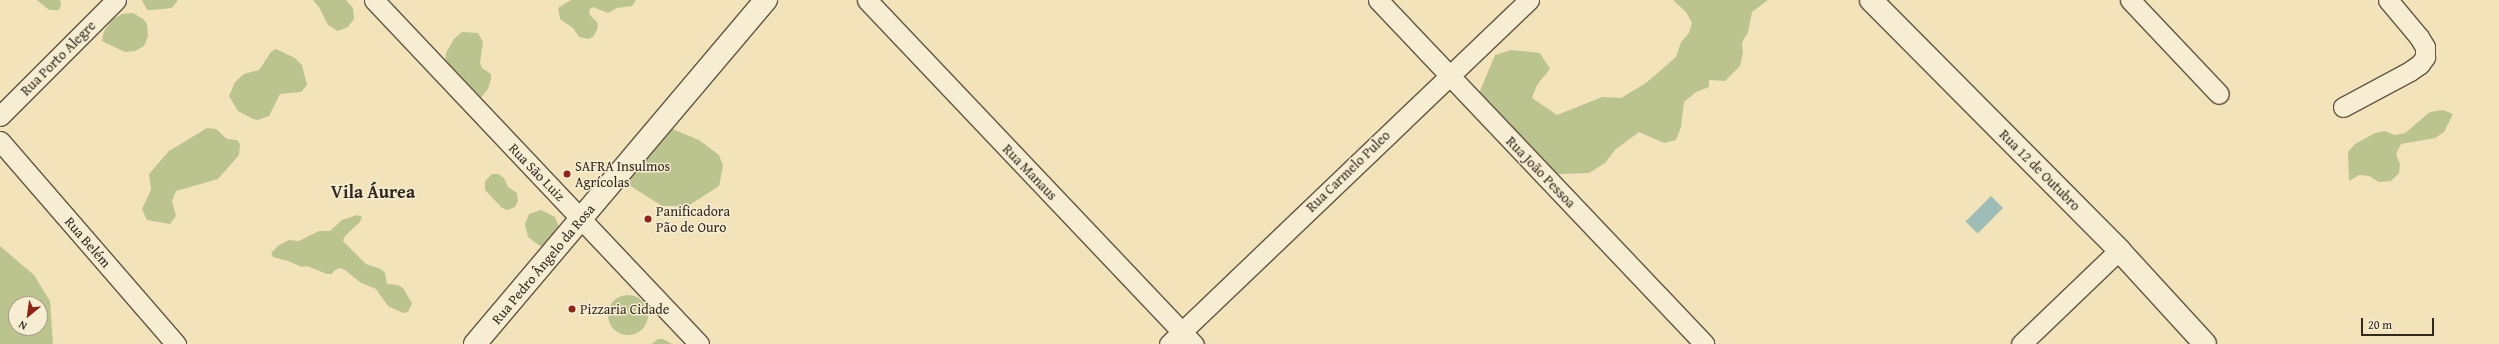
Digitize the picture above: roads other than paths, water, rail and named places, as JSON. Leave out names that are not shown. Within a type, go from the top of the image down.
[{"type":"main road","name":"Rua Pedro Ângelo da Rosa","points":[[475,344],[766,0]]},
{"type":"main road","name":"Rua 12 de Outubro","points":[[1871,0],[2119,250],[2205,344]]},
{"type":"street","name":"Rua Porto Alegre","points":[[0,116],[116,0]]},
{"type":"street","name":"Rua São Luiz","points":[[374,0],[699,344]]},
{"type":"street","name":"Rua Manaus","points":[[867,0],[1181,340]]},
{"type":"street","name":"Rua João Pessoa","points":[[1378,0],[1704,344]]},
{"type":"street","name":"Rua Carmelo Puleo","points":[[1181,340],[1448,75],[1529,0]]},
{"type":"street","points":[[2130,0],[2219,94]]},
{"type":"street","points":[[2343,107],[2410,71],[2420,64],[2425,57],[2425,48],[2419,37],[2388,0]]},
{"type":"street","name":"Rua Belém","points":[[0,141],[176,344]]},
{"type":"street","points":[[2021,344],[2119,250]]},
{"type":"water","points":[[1991,196],[2003,208],[1978,233],[1966,221]]},
{"type":"place","name":"SAFRA Insulmos Agrícolas","points":[[567,174]]},
{"type":"place","name":"Panificadora Pão de Ouro","points":[[648,219]]},
{"type":"place","name":"Pizzaria Cidade","points":[[572,309]]},
{"type":"district","name":"Vila Áurea","points":[[373,192]]}]
